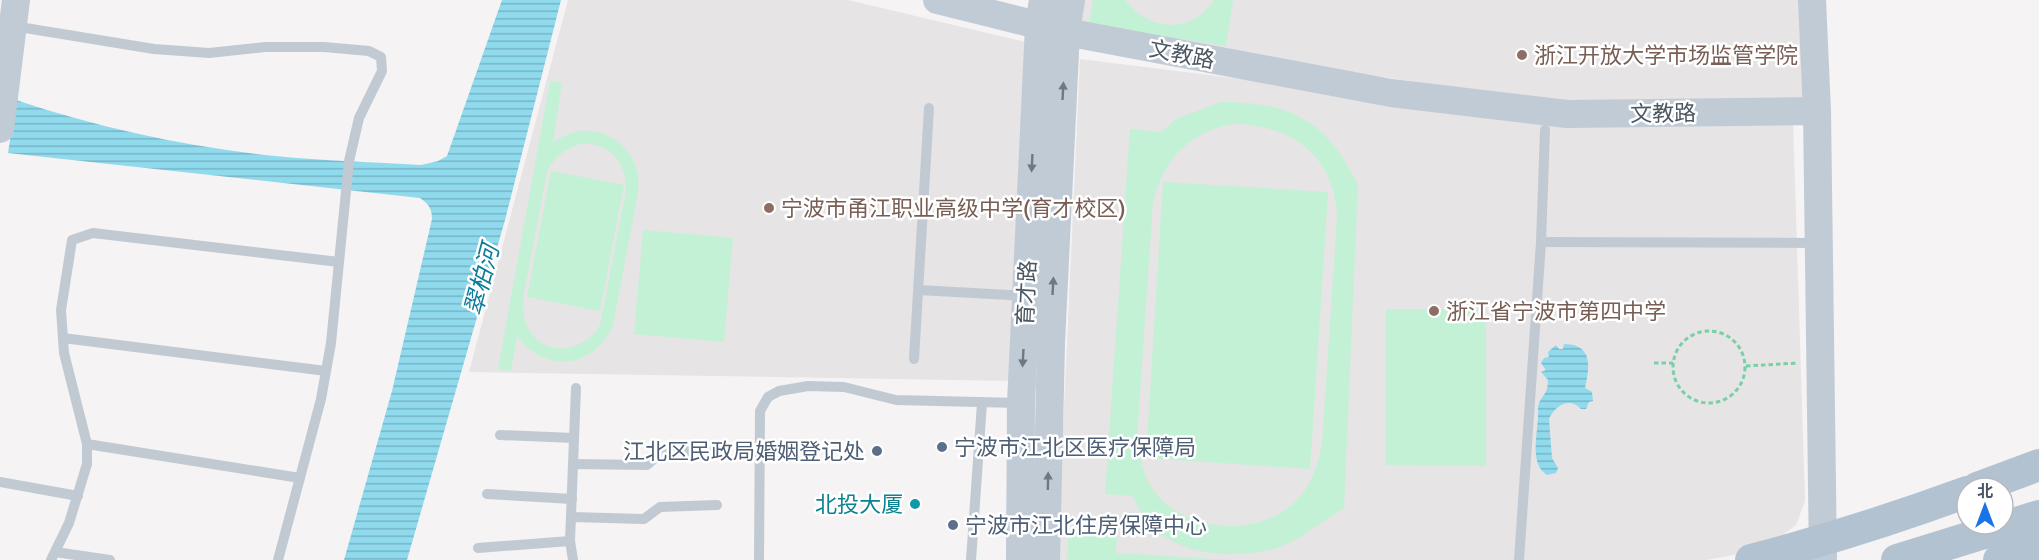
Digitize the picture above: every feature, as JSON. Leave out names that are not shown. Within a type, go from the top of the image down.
[{"type":"main road","points":[[2009,476],[2039,465]]},
{"type":"main road","points":[[2015,495],[2039,486]]},
{"type":"main road","points":[[1825,554],[1911,513],[1955,496]]},
{"type":"main road","points":[[1751,560],[1825,554],[1955,516]]},
{"type":"main road","points":[[1897,560],[2039,516]]},
{"type":"main road","points":[[1999,560],[2039,547]]},
{"type":"street","points":[[937,0],[1040,13],[1066,32]]},
{"type":"street","name":"育才路","points":[[1046,560],[1051,343],[1066,32],[1071,0]]},
{"type":"street","points":[[1812,0],[1817,111],[1825,554]]},
{"type":"street","points":[[0,129],[14,13]]},
{"type":"street","name":"育才路","points":[[1020,560],[1021,403],[1040,13]]},
{"type":"street","name":"文教路","points":[[1066,32],[1391,93],[1567,114],[1817,111]]},
{"type":"lane","points":[[14,13],[154,49],[209,53],[266,48],[324,47],[369,51],[381,57],[382,71],[359,118],[349,161],[331,343],[321,399],[278,560]]},
{"type":"lane","points":[[914,359],[929,108]]},
{"type":"lane","points":[[1519,560],[1541,242],[1545,130]]},
{"type":"lane","points":[[110,560],[53,556],[69,523],[87,464],[87,444],[64,353],[61,310],[72,240],[93,233],[339,262]]},
{"type":"lane","points":[[1541,242],[1819,243]]},
{"type":"lane","points":[[919,290],[1026,296]]},
{"type":"lane","points":[[63,338],[326,371]]},
{"type":"lane","points":[[759,560],[760,411],[768,397],[779,391],[808,387],[844,387],[896,400],[1021,403]]},
{"type":"lane","points":[[573,560],[570,541],[576,388]]},
{"type":"lane","points":[[971,560],[982,403]]},
{"type":"lane","points":[[500,435],[574,438]]},
{"type":"lane","points":[[87,444],[300,478]]},
{"type":"lane","points":[[573,464],[647,465],[663,451],[718,452]]},
{"type":"lane","points":[[0,482],[78,496]]},
{"type":"lane","points":[[487,494],[572,499]]},
{"type":"lane","points":[[571,517],[644,519],[660,507],[717,505]]},
{"type":"lane","points":[[478,548],[570,541]]},
{"type":"path","points":[[1717,331],[1738,344],[1746,366],[1739,389],[1730,397],[1707,404],[1685,395],[1673,375],[1673,363],[1676,351],[1683,341],[1693,334],[1717,331]]},
{"type":"path","points":[[1654,363],[1673,363]]},
{"type":"path","points":[[1746,366],[1821,363]]},
{"type":"shaded area","name":"宁波市甬江职业高级中学(育才校区)","points":[[568,0],[848,0],[1034,44],[1015,381],[469,372]]},
{"type":"shaded area","name":"浙江开放大学市场监管学院","points":[[1085,0],[1801,0],[1808,98],[1569,105],[1080,31]]},
{"type":"shaded area","name":"浙江省宁波市第四中学","points":[[1080,59],[1563,119],[1793,121],[1805,501],[1796,525],[1763,550],[1706,560],[1057,560]]},
{"type":"green space","points":[[1093,0],[1125,0],[1146,18],[1170,25],[1182,24],[1194,19],[1214,0],[1233,0],[1226,46],[1089,25]]},
{"type":"green space","points":[[550,81],[562,83],[553,142],[579,131],[599,132],[624,147],[635,164],[638,174],[638,193],[613,325],[605,340],[594,351],[582,358],[568,361],[555,361],[541,356],[528,348],[517,336],[511,371],[498,369]],"holes":[[[583,143],[593,144],[615,156],[623,171],[626,190],[600,325],[584,342],[574,346],[552,348],[542,344],[534,337],[526,324],[523,308],[524,291],[547,172],[553,161],[566,150]]]},
{"type":"green space","points":[[1221,102],[1268,106],[1287,111],[1320,131],[1334,145],[1358,185],[1344,508],[1296,539],[1280,547],[1264,551],[1229,554],[1193,549],[1162,535],[1149,524],[1133,496],[1105,494],[1130,129],[1161,132],[1176,119]],"holes":[[[1232,124],[1253,125],[1291,137],[1306,148],[1319,161],[1335,196],[1337,218],[1322,444],[1313,475],[1295,502],[1278,514],[1259,522],[1237,526],[1215,525],[1194,520],[1175,510],[1159,497],[1147,479],[1137,439],[1153,202],[1171,161],[1191,141],[1216,128]]]},
{"type":"green space","points":[[551,171],[624,185],[600,311],[527,297]]},
{"type":"green space","points":[[1163,182],[1328,192],[1310,469],[1146,458]]},
{"type":"green space","points":[[643,230],[733,238],[724,342],[634,334]]},
{"type":"green space","points":[[1386,309],[1486,309],[1486,466],[1386,465]]},
{"type":"green space","points":[[1069,528],[1117,531],[1116,553],[1233,560],[1067,560]]},
{"type":"water","name":"翠柏河","points":[[502,0],[561,0],[505,220],[407,560],[344,560],[392,391],[432,219],[428,205],[420,198],[8,153],[16,100],[112,128],[177,142],[293,158],[421,165],[447,156]]},
{"type":"water","points":[[1564,344],[1573,345],[1585,352],[1588,372],[1585,388],[1592,392],[1593,401],[1589,402],[1586,409],[1581,409],[1572,403],[1563,404],[1551,414],[1549,419],[1552,458],[1558,468],[1556,473],[1547,475],[1537,462],[1536,454],[1538,407],[1547,389],[1548,380],[1541,372],[1546,370],[1541,363],[1544,358],[1549,357],[1548,352],[1556,345],[1559,349],[1563,349]]},
{"type":"place","name":"浙江开放大学市场监管学院","points":[[1522,55]]},
{"type":"place","name":"宁波市甬江职业高级中学(育才校区)","points":[[769,208]]},
{"type":"place","name":"浙江省宁波市第四中学","points":[[1434,311]]},
{"type":"place","name":"宁波市江北区医疗保障局","points":[[942,447]]},
{"type":"place","name":"江北区民政局婚姻登记处","points":[[877,451]]},
{"type":"place","name":"北投大厦","points":[[915,504]]},
{"type":"place","name":"宁波市江北住房保障中心","points":[[953,525]]}]
